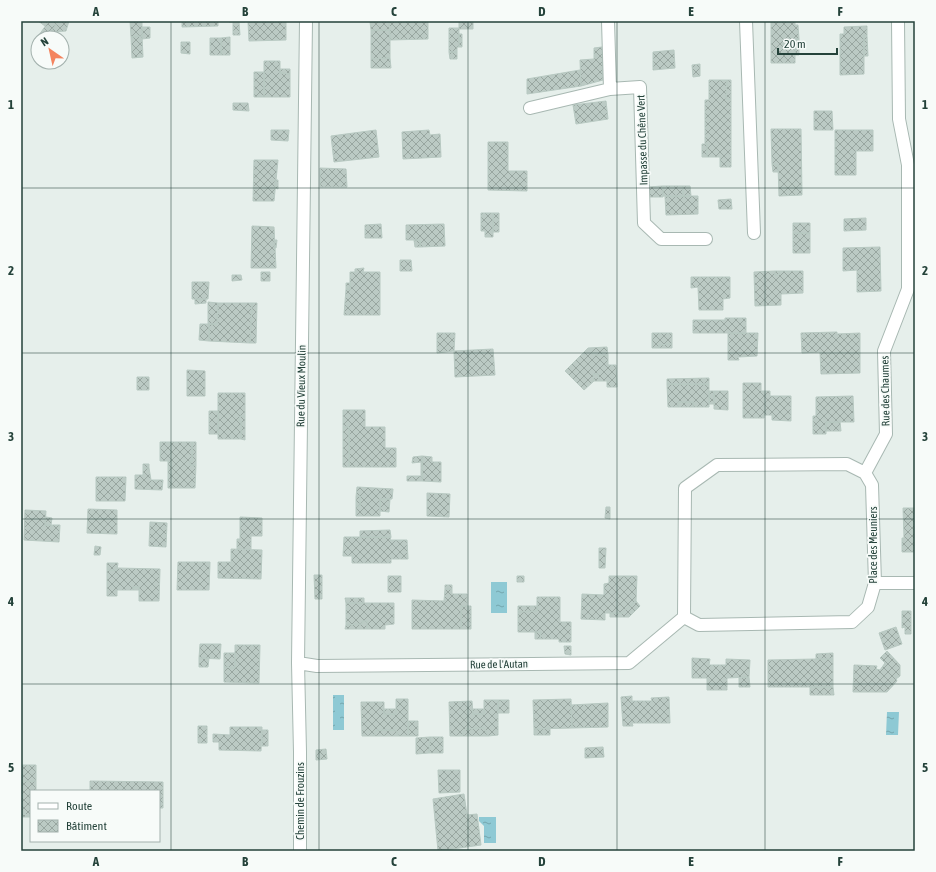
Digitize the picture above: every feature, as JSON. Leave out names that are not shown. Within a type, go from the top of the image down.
[{"type":"street","name":"Rue du Vieux Moulin","points":[[300,752],[298,664],[306,21]]},
{"type":"street","points":[[530,108],[610,89],[608,21]]},
{"type":"street","points":[[746,21],[754,233]]},
{"type":"street","name":"Rue des Chaumes","points":[[865,473],[886,434],[884,351],[908,289],[908,165],[899,119],[898,21]]},
{"type":"street","name":"Impasse du Chêne Vert","points":[[610,89],[640,88],[644,222],[661,239],[706,239]]},
{"type":"street","points":[[684,617],[685,488],[717,465],[848,464],[865,473]]},
{"type":"street","name":"Place des Meuniers","points":[[684,617],[698,625],[852,622],[868,607],[875,583],[872,485],[865,473]]},
{"type":"street","points":[[875,583],[915,583]]},
{"type":"street","name":"Rue de l'Autan","points":[[298,664],[317,666],[628,663],[684,617]]},
{"type":"street","name":"Chemin de Frouzins","points":[[300,752],[300,851]]},
{"type":"water","points":[[491,582],[507,582],[507,613],[491,613]]},
{"type":"water","points":[[333,695],[344,695],[344,730],[333,730]]},
{"type":"water","points":[[887,712],[899,712],[898,735],[886,735]]},
{"type":"water","points":[[479,817],[496,817],[496,843],[484,843],[484,826],[479,821]]},
{"type":"building","points":[[38,21],[48,21],[45,26]]},
{"type":"building","points":[[49,21],[58,21],[52,30],[43,30]]},
{"type":"building","points":[[58,21],[69,21],[66,30],[52,30]]},
{"type":"building","points":[[130,21],[142,21],[142,36],[131,37]]},
{"type":"building","points":[[182,21],[218,21],[218,26],[182,27]]},
{"type":"building","points":[[245,21],[245,22],[229,22]]},
{"type":"building","points":[[286,21],[286,40],[249,41],[248,22]]},
{"type":"building","points":[[389,21],[390,30],[371,30],[370,22]]},
{"type":"building","points":[[389,21],[428,21],[428,39],[390,40]]},
{"type":"building","points":[[459,21],[473,21],[473,29],[459,29]]},
{"type":"building","points":[[771,21],[795,21],[795,25],[798,25],[799,39],[795,39],[795,63],[771,63]]},
{"type":"building","points":[[233,22],[239,22],[240,35],[233,35]]},
{"type":"building","points":[[867,26],[867,36],[864,35],[864,74],[840,75],[840,34],[844,34],[844,27]]},
{"type":"building","points":[[142,27],[150,27],[150,38],[142,39]]},
{"type":"building","points":[[449,28],[459,28],[459,47],[457,47],[457,52],[449,52]]},
{"type":"building","points":[[371,30],[390,30],[390,58],[371,59]]},
{"type":"building","points":[[459,34],[462,34],[462,39],[459,39]]},
{"type":"building","points":[[864,35],[867,36],[868,56],[864,56]]},
{"type":"building","points":[[142,36],[143,57],[132,58],[131,37]]},
{"type":"building","points":[[230,37],[230,55],[221,55],[221,38]]},
{"type":"building","points":[[210,38],[221,38],[221,55],[210,55]]},
{"type":"building","points":[[459,39],[462,39],[462,47],[459,47]]},
{"type":"building","points":[[795,39],[799,39],[799,55],[795,55]]},
{"type":"building","points":[[181,42],[190,42],[190,54],[181,53]]},
{"type":"building","points":[[602,47],[603,80],[581,86],[580,60],[594,59],[594,48]]},
{"type":"building","points":[[674,50],[675,68],[653,70],[653,52]]},
{"type":"building","points":[[449,52],[457,52],[457,59],[450,59]]},
{"type":"building","points":[[390,58],[391,68],[371,68],[371,59]]},
{"type":"building","points":[[264,61],[280,61],[280,73],[290,74],[290,97],[264,97]]},
{"type":"building","points":[[700,64],[700,76],[693,77],[692,65]]},
{"type":"building","points":[[280,69],[290,69],[290,74],[280,73]]},
{"type":"building","points":[[580,70],[581,86],[527,94],[527,79]]},
{"type":"building","points":[[254,72],[264,72],[264,97],[254,97]]},
{"type":"building","points":[[709,80],[727,80],[726,99],[731,99],[731,167],[720,167],[720,157],[707,157],[707,144],[705,144],[705,100],[709,100]]},
{"type":"building","points":[[727,80],[731,80],[731,99],[726,99]]},
{"type":"building","points":[[606,101],[608,119],[576,124],[573,105]]},
{"type":"building","points":[[233,103],[248,103],[249,111],[233,110]]},
{"type":"building","points":[[814,111],[832,111],[833,130],[814,130]]},
{"type":"building","points":[[771,129],[801,129],[802,195],[779,196],[778,165],[772,164]]},
{"type":"building","points":[[271,130],[289,130],[288,141],[271,140]]},
{"type":"building","points":[[376,130],[379,157],[334,162],[331,136]]},
{"type":"building","points":[[429,130],[430,135],[440,134],[441,157],[403,159],[402,132]]},
{"type":"building","points":[[835,130],[873,130],[873,151],[856,151],[856,175],[835,175]]},
{"type":"building","points":[[488,142],[508,142],[508,171],[527,171],[527,191],[488,190]]},
{"type":"building","points":[[702,144],[707,144],[707,157],[702,157]]},
{"type":"building","points":[[254,160],[278,160],[274,201],[253,201]]},
{"type":"building","points":[[772,164],[778,165],[778,172],[773,172]]},
{"type":"building","points":[[320,168],[346,169],[347,187],[320,187]]},
{"type":"building","points":[[275,180],[278,180],[278,189],[275,188]]},
{"type":"building","points":[[663,186],[683,186],[683,196],[663,196]]},
{"type":"building","points":[[663,186],[663,197],[648,197],[648,187]]},
{"type":"building","points":[[683,186],[690,186],[691,196],[683,196]]},
{"type":"building","points":[[665,196],[698,196],[698,214],[666,215]]},
{"type":"building","points":[[731,199],[732,209],[719,209],[718,200]]},
{"type":"building","points":[[481,213],[493,213],[493,237],[485,237],[485,231],[481,231]]},
{"type":"building","points":[[493,213],[499,213],[499,232],[493,232]]},
{"type":"building","points":[[866,218],[866,230],[844,231],[844,219]]},
{"type":"building","points":[[793,223],[810,223],[810,233],[793,233]]},
{"type":"building","points":[[381,224],[382,238],[365,238],[365,225]]},
{"type":"building","points":[[444,224],[445,246],[420,247],[420,240],[406,240],[406,225]]},
{"type":"building","points":[[252,226],[274,227],[276,268],[251,268]]},
{"type":"building","points":[[793,233],[810,233],[810,253],[793,253]]},
{"type":"building","points":[[274,240],[277,240],[276,248],[274,248]]},
{"type":"building","points":[[414,240],[420,240],[420,247],[415,247]]},
{"type":"building","points":[[880,247],[881,291],[857,292],[857,270],[843,271],[843,248]]},
{"type":"building","points":[[400,260],[411,260],[412,271],[400,271]]},
{"type":"building","points":[[364,268],[363,272],[380,272],[380,315],[344,315],[346,289],[350,290],[350,272],[355,272],[355,269]]},
{"type":"building","points":[[775,271],[779,271],[780,274],[775,275]]},
{"type":"building","points":[[775,271],[775,275],[780,274],[779,271],[803,271],[803,293],[781,294],[781,305],[755,306],[754,272]]},
{"type":"building","points":[[261,272],[270,272],[270,281],[261,281]]},
{"type":"building","points":[[232,275],[241,275],[242,280],[232,281]]},
{"type":"building","points":[[691,277],[730,277],[730,298],[723,299],[723,310],[699,310],[698,287],[691,288]]},
{"type":"building","points":[[192,282],[209,282],[208,299],[192,299]]},
{"type":"building","points":[[346,283],[350,283],[350,290],[346,289]]},
{"type":"building","points":[[195,299],[206,299],[206,303],[195,304]]},
{"type":"building","points":[[208,302],[218,303],[217,324],[208,324]]},
{"type":"building","points":[[218,303],[252,303],[250,343],[209,341],[209,324],[217,324]]},
{"type":"building","points":[[252,303],[257,303],[256,343],[250,343]]},
{"type":"building","points":[[725,318],[746,318],[746,333],[693,333],[693,320],[725,320]]},
{"type":"building","points":[[200,324],[209,324],[209,341],[199,340]]},
{"type":"building","points":[[837,332],[837,334],[860,333],[860,373],[821,374],[820,352],[802,353],[801,333]]},
{"type":"building","points":[[437,333],[455,333],[454,351],[437,353]]},
{"type":"building","points":[[652,333],[672,333],[672,344],[659,345],[659,348],[652,348]]},
{"type":"building","points":[[728,333],[758,333],[757,356],[738,357],[739,360],[728,360]]},
{"type":"building","points":[[672,344],[672,348],[659,348],[659,345]]},
{"type":"building","points":[[607,347],[608,355],[595,355],[588,348]]},
{"type":"building","points":[[588,348],[595,355],[608,355],[608,365],[616,365],[617,387],[607,387],[607,381],[602,381],[598,377],[598,374],[593,374],[594,381],[584,390],[565,371]]},
{"type":"building","points":[[493,349],[495,375],[455,377],[454,351]]},
{"type":"building","points":[[187,370],[205,371],[205,396],[187,396]]},
{"type":"building","points":[[593,374],[598,374],[598,377],[602,381],[594,381]]},
{"type":"building","points":[[137,377],[149,377],[149,390],[137,390]]},
{"type":"building","points":[[709,378],[709,384],[667,384],[667,379]]},
{"type":"building","points":[[743,383],[761,383],[761,391],[770,391],[770,396],[791,396],[791,421],[772,420],[772,415],[764,415],[764,418],[743,418]]},
{"type":"building","points":[[667,384],[709,384],[709,407],[693,407],[693,402],[678,402],[678,407],[668,407]]},
{"type":"building","points":[[709,391],[714,391],[714,404],[709,404]]},
{"type":"building","points":[[714,391],[728,391],[728,410],[714,409]]},
{"type":"building","points":[[218,393],[245,393],[245,417],[240,416],[239,421],[241,421],[241,439],[218,439]]},
{"type":"building","points":[[853,396],[854,422],[826,422],[826,434],[813,434],[813,416],[816,416],[816,397]]},
{"type":"building","points":[[678,402],[693,402],[693,407],[678,407]]},
{"type":"building","points":[[343,410],[365,410],[365,427],[385,427],[385,448],[396,448],[396,467],[349,467],[349,427],[343,427]]},
{"type":"building","points":[[209,411],[218,411],[218,434],[209,434]]},
{"type":"building","points":[[240,416],[245,417],[245,440],[241,439],[241,421],[239,421]]},
{"type":"building","points":[[826,422],[840,422],[841,431],[826,431]]},
{"type":"building","points":[[343,427],[349,427],[349,467],[343,467]]},
{"type":"building","points":[[160,442],[192,442],[192,461],[190,461],[190,465],[196,465],[195,488],[168,488],[168,461],[160,461]]},
{"type":"building","points":[[192,442],[196,442],[196,465],[190,465],[190,461],[192,461]]},
{"type":"building","points":[[422,456],[422,481],[407,481],[407,476],[421,476],[421,462],[412,463],[413,457]]},
{"type":"building","points":[[422,456],[432,457],[432,462],[441,462],[441,482],[422,481]]},
{"type":"building","points":[[143,464],[149,464],[149,468],[143,468]]},
{"type":"building","points":[[143,468],[149,468],[151,480],[163,480],[162,490],[135,489],[135,475],[143,475]]},
{"type":"building","points":[[96,477],[126,477],[125,501],[96,501]]},
{"type":"building","points":[[357,487],[393,489],[392,499],[380,499],[380,516],[356,516],[356,506],[360,506],[360,496],[356,497]]},
{"type":"building","points":[[427,493],[450,494],[449,517],[427,516]]},
{"type":"building","points":[[360,496],[360,506],[356,506],[356,497]]},
{"type":"building","points":[[380,499],[390,499],[389,512],[380,511]]},
{"type":"building","points":[[606,507],[610,507],[610,519],[605,518]]},
{"type":"building","points":[[903,508],[915,508],[915,552],[902,552],[902,538],[904,538]]},
{"type":"building","points":[[88,509],[117,510],[117,534],[87,533]]},
{"type":"building","points":[[25,510],[46,511],[45,525],[60,525],[59,542],[24,540]]},
{"type":"building","points":[[46,517],[52,518],[51,525],[45,525]]},
{"type":"building","points":[[240,517],[262,518],[262,536],[251,536],[251,549],[237,549],[237,539],[240,539]]},
{"type":"building","points":[[150,522],[167,523],[166,547],[149,546]]},
{"type":"building","points":[[390,530],[391,537],[360,537],[360,531]]},
{"type":"building","points":[[344,537],[391,537],[390,540],[407,540],[408,559],[391,559],[391,563],[352,563],[352,556],[343,556]]},
{"type":"building","points":[[95,546],[101,547],[100,555],[94,555]]},
{"type":"building","points":[[599,548],[606,548],[605,568],[599,568]]},
{"type":"building","points":[[231,549],[262,550],[261,579],[218,578],[218,562],[231,562]]},
{"type":"building","points":[[178,562],[210,562],[209,590],[177,590]]},
{"type":"building","points":[[107,563],[118,563],[117,570],[107,570]]},
{"type":"building","points":[[117,568],[160,569],[159,601],[139,601],[139,587],[133,587],[133,590],[117,590],[117,596],[107,596],[107,570],[117,570]]},
{"type":"building","points":[[314,575],[322,575],[322,599],[315,599]]},
{"type":"building","points":[[388,576],[401,576],[401,592],[388,592]]},
{"type":"building","points":[[517,576],[524,576],[524,582],[517,582]]},
{"type":"building","points":[[609,576],[637,576],[636,601],[622,613],[605,613],[605,620],[581,619],[582,594],[604,595],[604,584],[609,583]]},
{"type":"building","points":[[445,585],[452,585],[452,589],[445,589]]},
{"type":"building","points":[[133,587],[139,587],[139,590],[133,590]]},
{"type":"building","points":[[445,589],[452,589],[452,594],[467,594],[467,606],[461,606],[461,629],[412,629],[412,600],[444,601]]},
{"type":"building","points":[[537,597],[560,597],[560,622],[571,622],[571,642],[559,642],[559,639],[540,639],[541,632],[518,632],[518,612],[537,611]]},
{"type":"building","points":[[345,598],[364,598],[364,603],[346,603]]},
{"type":"building","points":[[636,601],[640,606],[629,617],[610,617],[610,613],[622,613]]},
{"type":"building","points":[[346,603],[394,603],[394,624],[385,625],[385,629],[367,629],[367,621],[362,621],[362,624],[346,625]]},
{"type":"building","points":[[461,606],[471,606],[471,629],[461,629]]},
{"type":"building","points":[[518,606],[537,606],[537,611],[518,612]]},
{"type":"building","points":[[902,611],[911,611],[911,634],[905,634],[905,627],[902,628]]},
{"type":"building","points":[[362,621],[367,621],[367,629],[345,629],[346,625],[362,624]]},
{"type":"building","points":[[896,627],[902,644],[885,650],[879,633]]},
{"type":"building","points":[[535,632],[541,632],[540,639],[535,639]]},
{"type":"building","points":[[200,644],[221,644],[220,659],[199,658]]},
{"type":"building","points":[[235,645],[260,645],[259,683],[224,682],[224,667],[235,668]]},
{"type":"building","points":[[564,646],[571,646],[571,655],[565,654]]},
{"type":"building","points":[[887,651],[900,665],[900,676],[896,679],[897,681],[887,692],[853,692],[854,665],[877,666],[876,669],[880,670],[885,663],[880,658]]},
{"type":"building","points":[[224,653],[235,653],[235,668],[224,667]]},
{"type":"building","points":[[833,653],[833,659],[816,659],[816,654]]},
{"type":"building","points":[[199,658],[209,658],[208,667],[199,667]]},
{"type":"building","points":[[692,658],[710,659],[709,665],[726,665],[726,659],[750,660],[749,677],[727,678],[727,690],[707,690],[707,678],[692,678]]},
{"type":"building","points":[[833,659],[833,687],[768,687],[768,660]]},
{"type":"building","points":[[749,677],[750,687],[739,687],[739,678]]},
{"type":"building","points":[[810,687],[833,687],[834,695],[810,695]]},
{"type":"building","points":[[632,696],[632,701],[652,701],[651,698],[669,697],[670,723],[632,723],[633,726],[623,726],[621,697]]},
{"type":"building","points":[[396,699],[408,699],[408,736],[399,736],[395,730],[377,730],[373,736],[362,736],[361,702],[384,702],[384,714],[396,714]]},
{"type":"building","points":[[571,699],[572,728],[534,729],[533,700]]},
{"type":"building","points":[[484,700],[498,700],[498,735],[488,736],[484,728],[466,729],[461,736],[450,736],[449,702],[472,701],[473,714],[484,714]]},
{"type":"building","points":[[498,700],[509,700],[509,713],[498,713]]},
{"type":"building","points":[[608,703],[608,727],[572,728],[571,705]]},
{"type":"building","points":[[384,709],[396,709],[396,714],[384,714]]},
{"type":"building","points":[[472,709],[484,709],[484,714],[473,714]]},
{"type":"building","points":[[408,721],[418,721],[418,736],[408,736]]},
{"type":"building","points":[[198,726],[207,726],[207,743],[198,743]]},
{"type":"building","points":[[230,727],[262,727],[261,751],[219,750],[219,742],[213,742],[213,734],[230,735]]},
{"type":"building","points":[[484,728],[488,736],[461,736],[466,729]]},
{"type":"building","points":[[550,728],[550,735],[534,735],[534,729]]},
{"type":"building","points":[[262,730],[268,730],[268,746],[262,746]]},
{"type":"building","points":[[377,730],[395,730],[399,736],[373,736]]},
{"type":"building","points":[[430,737],[429,753],[416,754],[416,738]]},
{"type":"building","points":[[430,737],[443,737],[443,753],[429,753]]},
{"type":"building","points":[[603,747],[604,757],[585,758],[585,748]]},
{"type":"building","points":[[326,749],[327,759],[316,760],[316,750]]},
{"type":"building","points":[[21,765],[36,765],[36,781],[21,781]]},
{"type":"building","points":[[438,770],[460,770],[460,792],[439,793]]},
{"type":"building","points":[[21,781],[36,781],[36,790],[30,790],[30,817],[28,817],[21,809]]},
{"type":"building","points":[[90,781],[163,782],[163,808],[160,808],[160,790],[90,790]]},
{"type":"building","points":[[464,794],[467,815],[477,814],[481,845],[438,851],[433,799]]},
{"type":"building","points":[[21,809],[23,812],[28,817],[21,817]]}]
